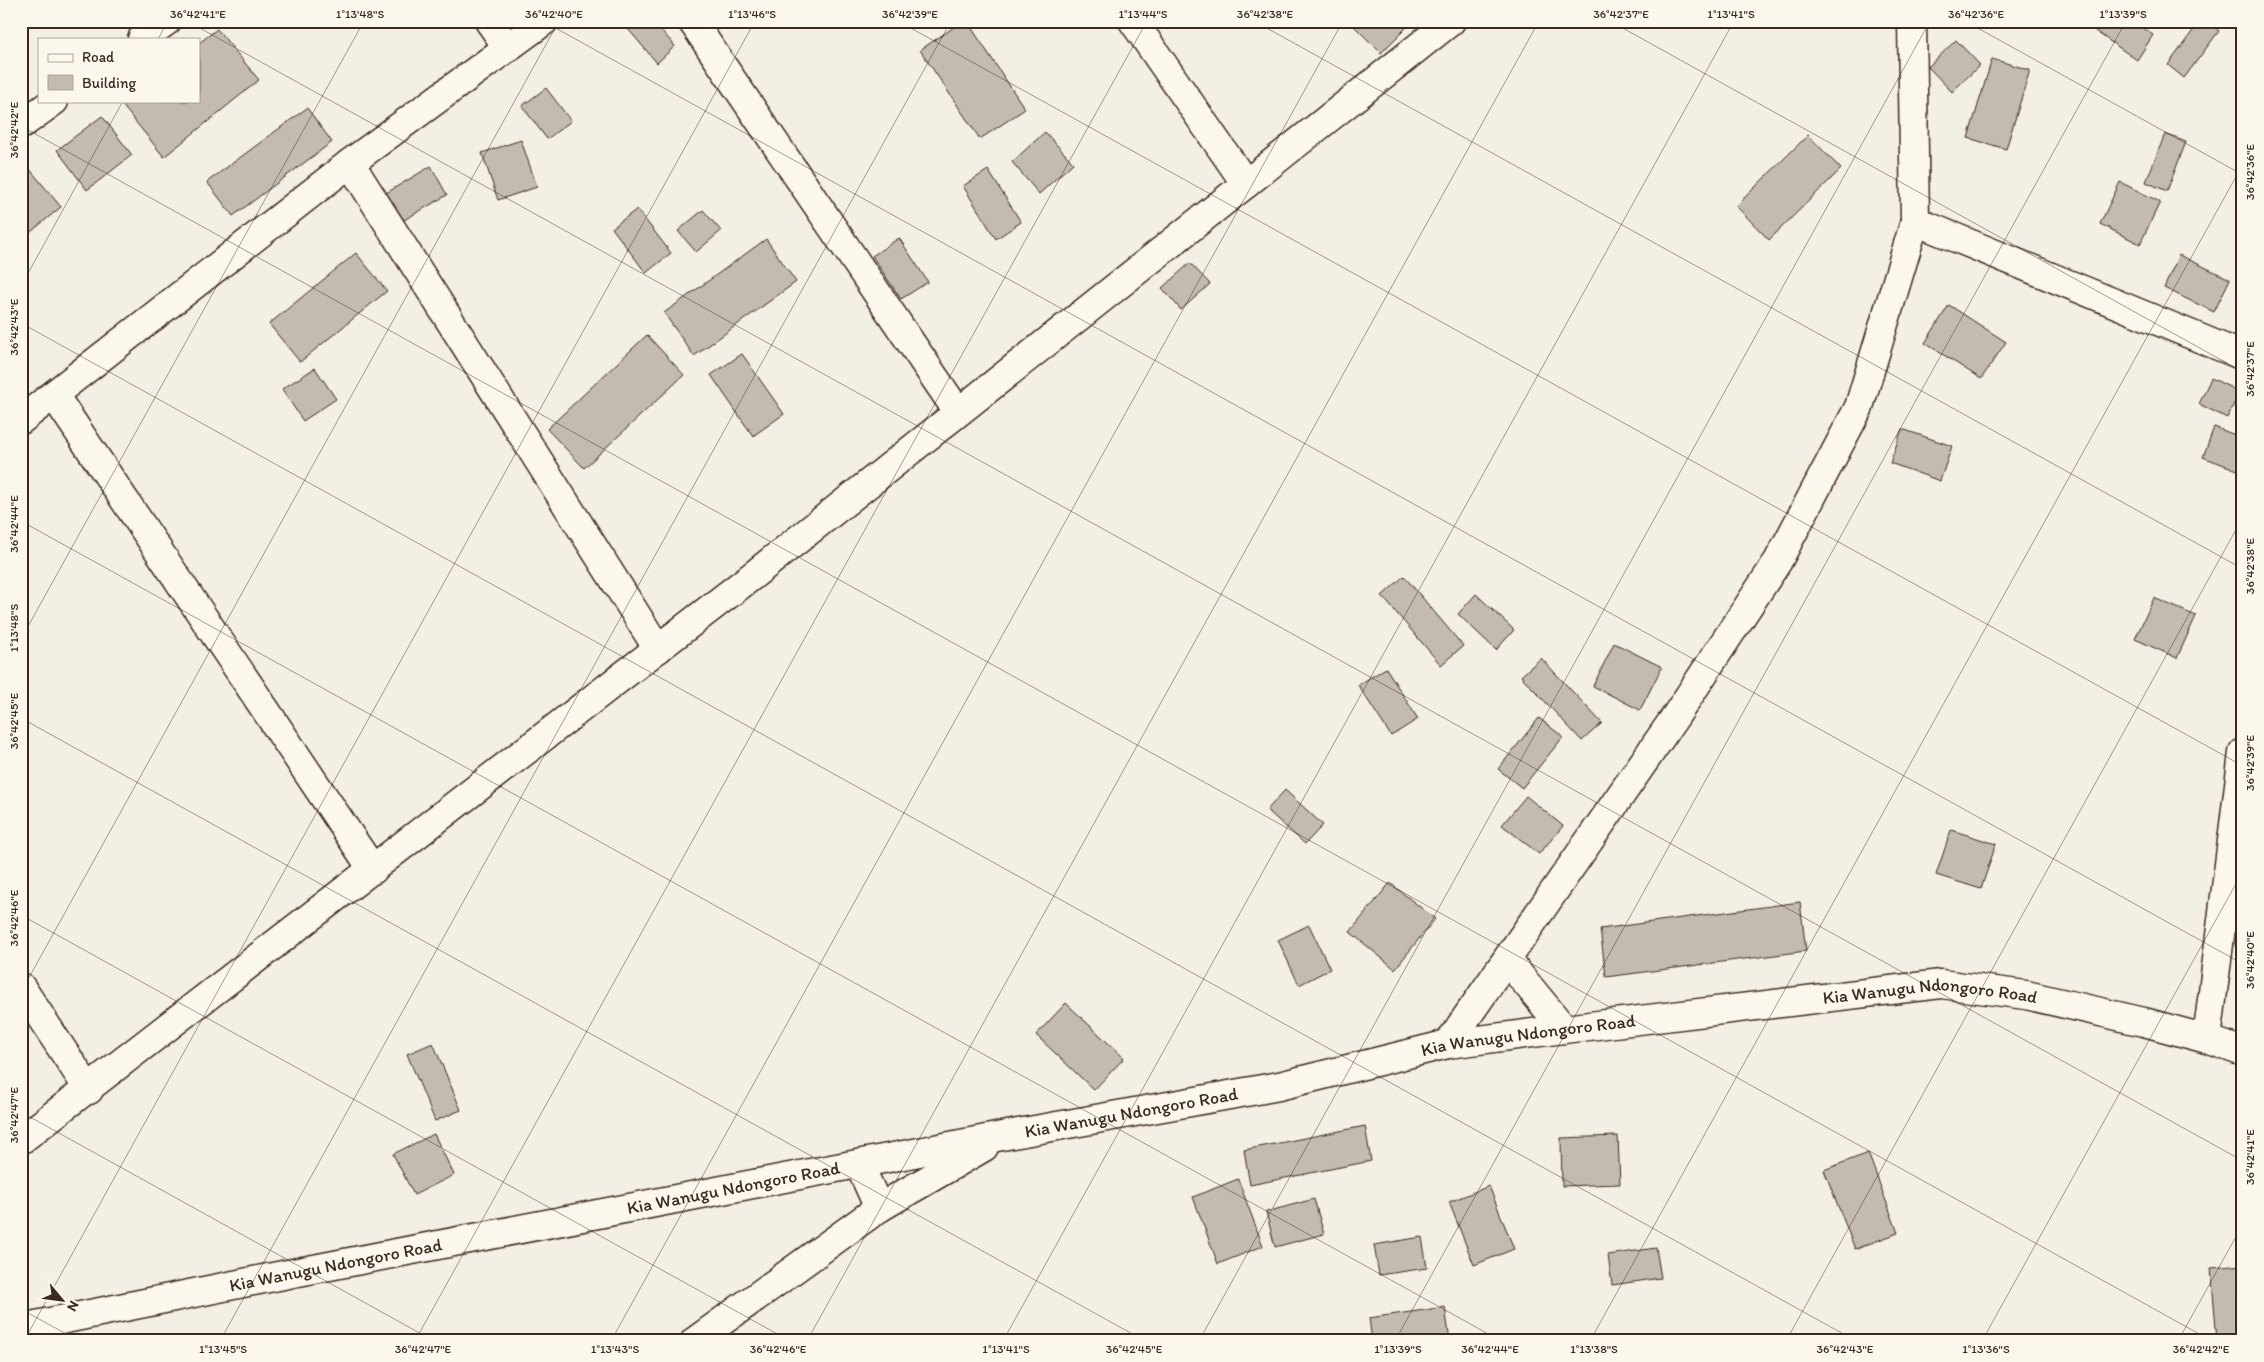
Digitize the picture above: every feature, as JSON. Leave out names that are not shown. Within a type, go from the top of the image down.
[{"type":"street","points":[[143,38],[167,21]]},
{"type":"street","points":[[489,21],[508,48]]},
{"type":"street","points":[[21,420],[350,163],[544,21]]},
{"type":"street","points":[[692,21],[958,412]]},
{"type":"street","points":[[1133,21],[1246,184]]},
{"type":"street","points":[[21,1140],[89,1090],[658,649],[1451,21]]},
{"type":"street","points":[[1448,1044],[1676,717],[1778,561],[1860,407],[1914,221],[1912,21]]},
{"type":"street","points":[[21,125],[53,102]]},
{"type":"street","points":[[350,163],[658,649]]},
{"type":"street","points":[[1914,221],[2243,356]]},
{"type":"street","points":[[54,395],[373,870]]},
{"type":"street","points":[[2207,1039],[2243,753]]},
{"type":"street","points":[[1507,960],[1564,1029]]},
{"type":"street","name":"Kia Wanugu Ndongoro Road","points":[[21,1328],[293,1273],[1002,1136],[1278,1086],[1448,1044],[1564,1029],[1941,984],[2026,995],[2144,1022],[2207,1039],[2243,1052]]},
{"type":"street","points":[[21,987],[89,1090]]},
{"type":"street","points":[[695,1341],[879,1208],[1002,1136]]},
{"type":"street","points":[[859,1164],[879,1208]]},
{"type":"building","points":[[637,21],[653,21],[675,46],[657,63],[628,29]]},
{"type":"building","points":[[963,21],[967,21],[1025,109],[980,139],[920,50]]},
{"type":"building","points":[[1349,21],[1413,21],[1381,53]]},
{"type":"building","points":[[2101,21],[2134,21],[2153,35],[2137,60],[2095,31]]},
{"type":"building","points":[[2200,21],[2206,21],[2219,31],[2184,78],[2168,65]]},
{"type":"building","points":[[217,29],[259,80],[164,157],[122,105],[126,102],[200,102],[200,42]]},
{"type":"building","points":[[1956,40],[1980,65],[1952,92],[1928,67]]},
{"type":"building","points":[[1992,59],[2030,70],[2006,149],[1968,138]]},
{"type":"building","points":[[546,88],[571,121],[547,139],[522,106]]},
{"type":"building","points":[[307,108],[332,142],[233,216],[207,182]]},
{"type":"building","points":[[102,116],[132,155],[87,190],[57,150]]},
{"type":"building","points":[[1045,132],[1073,163],[1039,194],[1012,162]]},
{"type":"building","points":[[2165,134],[2186,142],[2167,191],[2146,182]]},
{"type":"building","points":[[1808,135],[1841,169],[1769,240],[1736,206]]},
{"type":"building","points":[[521,140],[537,187],[498,200],[482,153]]},
{"type":"building","points":[[431,166],[447,195],[399,223],[383,195]]},
{"type":"building","points":[[28,167],[61,207],[21,240],[21,173]]},
{"type":"building","points":[[988,170],[1021,222],[996,239],[963,186]]},
{"type":"building","points":[[2120,182],[2160,202],[2140,244],[2100,224]]},
{"type":"building","points":[[637,209],[671,253],[646,273],[612,228]]},
{"type":"building","points":[[703,210],[721,231],[696,252],[678,231]]},
{"type":"building","points":[[899,238],[928,282],[901,299],[872,256]]},
{"type":"building","points":[[766,239],[796,282],[694,356],[664,313]]},
{"type":"building","points":[[356,253],[387,291],[300,362],[269,324]]},
{"type":"building","points":[[2179,255],[2230,279],[2214,312],[2164,288]]},
{"type":"building","points":[[1190,263],[1210,284],[1181,310],[1162,288]]},
{"type":"building","points":[[1949,305],[2006,342],[1981,379],[1925,343]]},
{"type":"building","points":[[647,335],[684,375],[584,468],[547,429]]},
{"type":"building","points":[[742,354],[784,414],[753,436],[711,375]]},
{"type":"building","points":[[315,368],[336,399],[303,421],[282,389]]},
{"type":"building","points":[[2211,378],[2240,392],[2227,418],[2199,404]]},
{"type":"building","points":[[2214,427],[2243,438],[2243,472],[2203,457]]},
{"type":"building","points":[[1902,429],[1952,446],[1940,481],[1890,463]]},
{"type":"building","points":[[1404,576],[1463,646],[1441,665],[1382,596]]},
{"type":"building","points":[[1476,594],[1514,630],[1496,650],[1458,614]]},
{"type":"building","points":[[2154,598],[2196,616],[2177,658],[2135,639]]},
{"type":"building","points":[[1614,643],[1662,667],[1640,710],[1593,686]]},
{"type":"building","points":[[1541,658],[1602,723],[1582,741],[1521,676]]},
{"type":"building","points":[[1386,668],[1418,719],[1391,736],[1358,685]]},
{"type":"building","points":[[1539,718],[1563,737],[1522,788],[1498,769]]},
{"type":"building","points":[[1285,790],[1323,825],[1305,844],[1267,810]]},
{"type":"building","points":[[1526,796],[1563,826],[1539,854],[1502,825]]},
{"type":"building","points":[[1951,830],[1996,844],[1981,889],[1936,875]]},
{"type":"building","points":[[1390,883],[1435,919],[1395,969],[1350,932]]},
{"type":"building","points":[[1800,902],[1806,951],[1606,977],[1600,929]]},
{"type":"building","points":[[1309,925],[1330,969],[1299,985],[1278,940]]},
{"type":"building","points":[[1066,1003],[1124,1058],[1094,1090],[1036,1035]]},
{"type":"building","points":[[433,1043],[461,1110],[435,1121],[407,1054]]},
{"type":"building","points":[[1365,1126],[1371,1161],[1250,1185],[1244,1150]]},
{"type":"building","points":[[434,1134],[454,1175],[414,1195],[393,1154]]},
{"type":"building","points":[[1618,1136],[1620,1184],[1562,1186],[1561,1138]]},
{"type":"building","points":[[1868,1153],[1898,1233],[1855,1249],[1824,1170]]},
{"type":"building","points":[[1238,1179],[1263,1246],[1218,1264],[1193,1197]]},
{"type":"building","points":[[1489,1186],[1514,1249],[1474,1265],[1449,1202]]},
{"type":"building","points":[[1314,1199],[1324,1234],[1275,1247],[1266,1212]]},
{"type":"building","points":[[1422,1237],[1427,1268],[1379,1275],[1374,1245]]},
{"type":"building","points":[[1656,1248],[1661,1278],[1612,1285],[1608,1255]]},
{"type":"building","points":[[2243,1265],[2243,1340],[2217,1341],[2211,1268]]},
{"type":"building","points":[[1445,1307],[1450,1341],[1372,1341],[1369,1318]]},
{"type":"building","points":[[1585,1335],[1588,1341],[1570,1341]]}]
